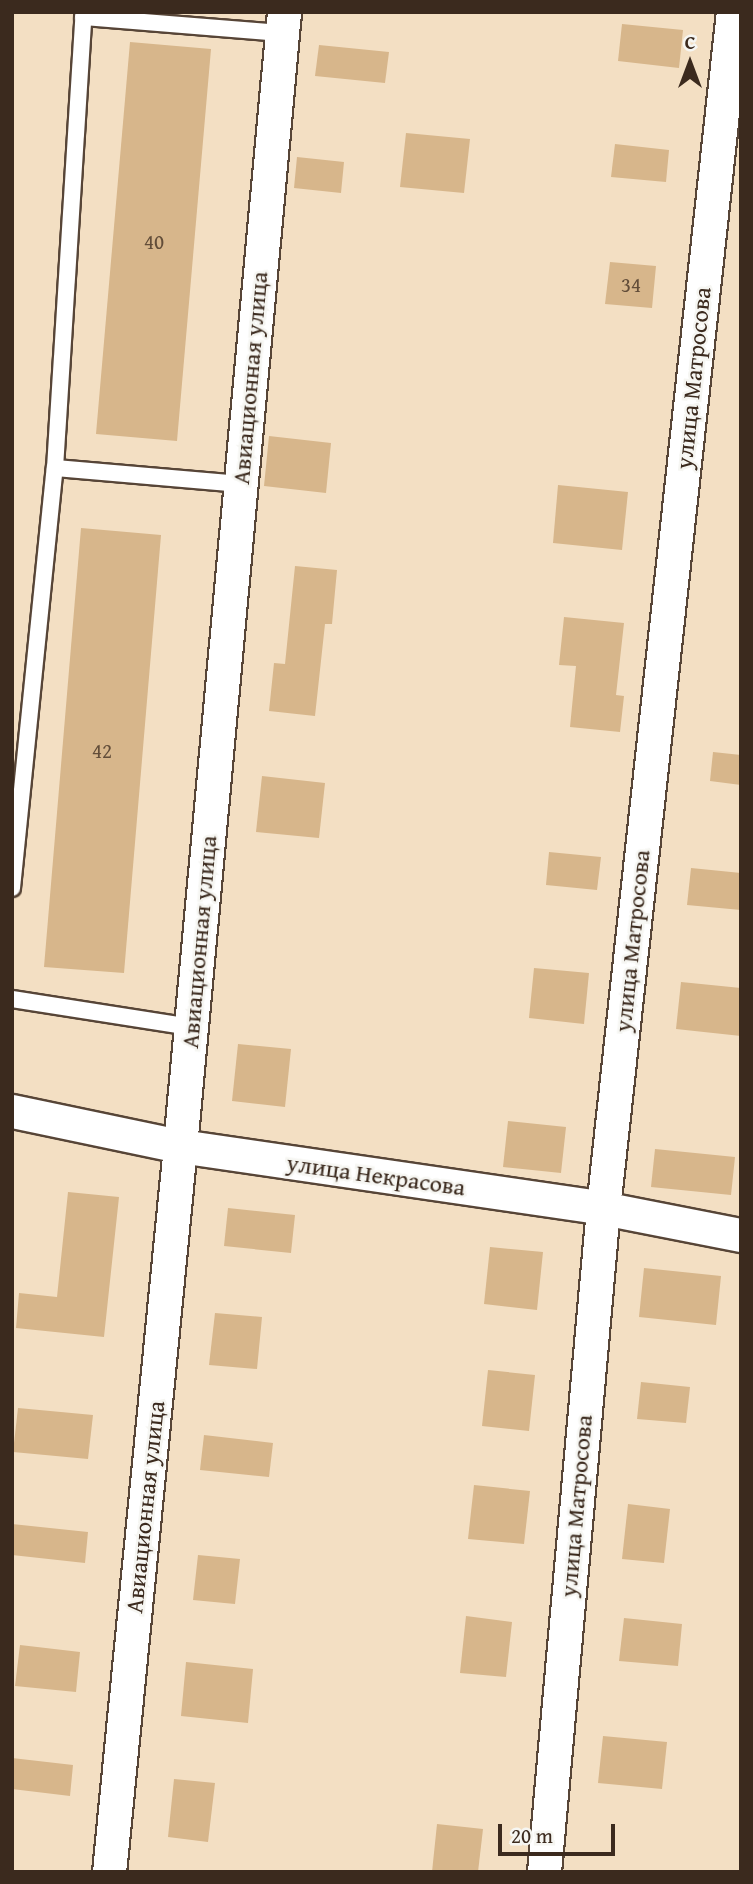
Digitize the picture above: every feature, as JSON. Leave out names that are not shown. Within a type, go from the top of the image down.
[{"type":"street","name":"улица Матросова","points":[[544,1872],[603,1208],[733,12]]},
{"type":"street","name":"Авиационная улица","points":[[109,1872],[180,1146],[283,22]]},
{"type":"street","name":"улица Некрасова","points":[[12,1111],[180,1146],[603,1208],[741,1235]]},
{"type":"lane","points":[[12,888],[55,468],[83,17],[283,22]]},
{"type":"lane","points":[[55,468],[241,484]]},
{"type":"lane","points":[[12,999],[191,1027]]},
{"type":"building","points":[[622,24],[683,30],[679,68],[618,61]]},
{"type":"building","points":[[130,42],[211,49],[177,441],[96,434]]},
{"type":"building","points":[[319,45],[389,52],[385,83],[315,76]]},
{"type":"building","points":[[406,133],[470,139],[464,193],[400,187]]},
{"type":"building","points":[[615,144],[669,150],[666,182],[611,177]]},
{"type":"building","points":[[297,157],[344,162],[341,193],[294,188]]},
{"type":"building","points":[[610,262],[656,266],[652,308],[605,304]]},
{"type":"building","points":[[269,436],[331,443],[326,493],[264,486]]},
{"type":"building","points":[[558,485],[628,492],[622,550],[553,543]]},
{"type":"building","points":[[81,528],[161,535],[124,973],[44,967]]},
{"type":"building","points":[[295,566],[337,570],[332,624],[325,624],[315,716],[269,711],[274,663],[285,664]]},
{"type":"building","points":[[564,617],[624,623],[616,695],[624,696],[620,732],[570,727],[576,666],[559,665]]},
{"type":"building","points":[[713,752],[741,755],[741,785],[710,781]]},
{"type":"building","points":[[262,776],[325,783],[319,838],[256,832]]},
{"type":"building","points":[[549,852],[601,857],[597,890],[546,885]]},
{"type":"building","points":[[691,868],[741,873],[741,910],[687,905]]},
{"type":"building","points":[[534,968],[589,973],[584,1024],[529,1018]]},
{"type":"building","points":[[681,982],[741,988],[741,1036],[676,1029]]},
{"type":"building","points":[[238,1044],[291,1049],[285,1107],[232,1101]]},
{"type":"building","points":[[508,1121],[566,1127],[561,1173],[503,1167]]},
{"type":"building","points":[[655,1149],[735,1157],[731,1195],[651,1187]]},
{"type":"building","points":[[68,1192],[119,1197],[104,1337],[16,1328],[19,1293],[57,1297]]},
{"type":"building","points":[[228,1208],[295,1215],[291,1253],[224,1246]]},
{"type":"building","points":[[490,1247],[543,1252],[537,1310],[484,1304]]},
{"type":"building","points":[[644,1268],[721,1276],[716,1325],[639,1317]]},
{"type":"building","points":[[215,1313],[262,1317],[257,1369],[209,1365]]},
{"type":"building","points":[[488,1370],[535,1375],[529,1431],[482,1426]]},
{"type":"building","points":[[641,1382],[690,1387],[686,1423],[637,1419]]},
{"type":"building","points":[[18,1408],[93,1415],[88,1459],[13,1452]]},
{"type":"building","points":[[204,1435],[273,1443],[269,1477],[200,1470]]},
{"type":"building","points":[[474,1485],[530,1491],[524,1544],[468,1539]]},
{"type":"building","points":[[628,1504],[670,1509],[664,1563],[622,1559]]},
{"type":"building","points":[[12,1524],[88,1532],[85,1563],[12,1555]]},
{"type":"building","points":[[198,1555],[240,1559],[235,1604],[193,1600]]},
{"type":"building","points":[[466,1616],[512,1622],[506,1677],[460,1673]]},
{"type":"building","points":[[624,1618],[682,1624],[678,1666],[619,1661]]},
{"type":"building","points":[[20,1645],[80,1652],[76,1692],[15,1686]]},
{"type":"building","points":[[186,1662],[253,1669],[248,1723],[181,1716]]},
{"type":"building","points":[[603,1736],[667,1742],[662,1789],[598,1783]]},
{"type":"building","points":[[12,1758],[73,1765],[70,1796],[12,1789]]},
{"type":"building","points":[[174,1779],[215,1783],[208,1842],[168,1837]]},
{"type":"building","points":[[437,1824],[483,1829],[478,1872],[432,1872]]}]
